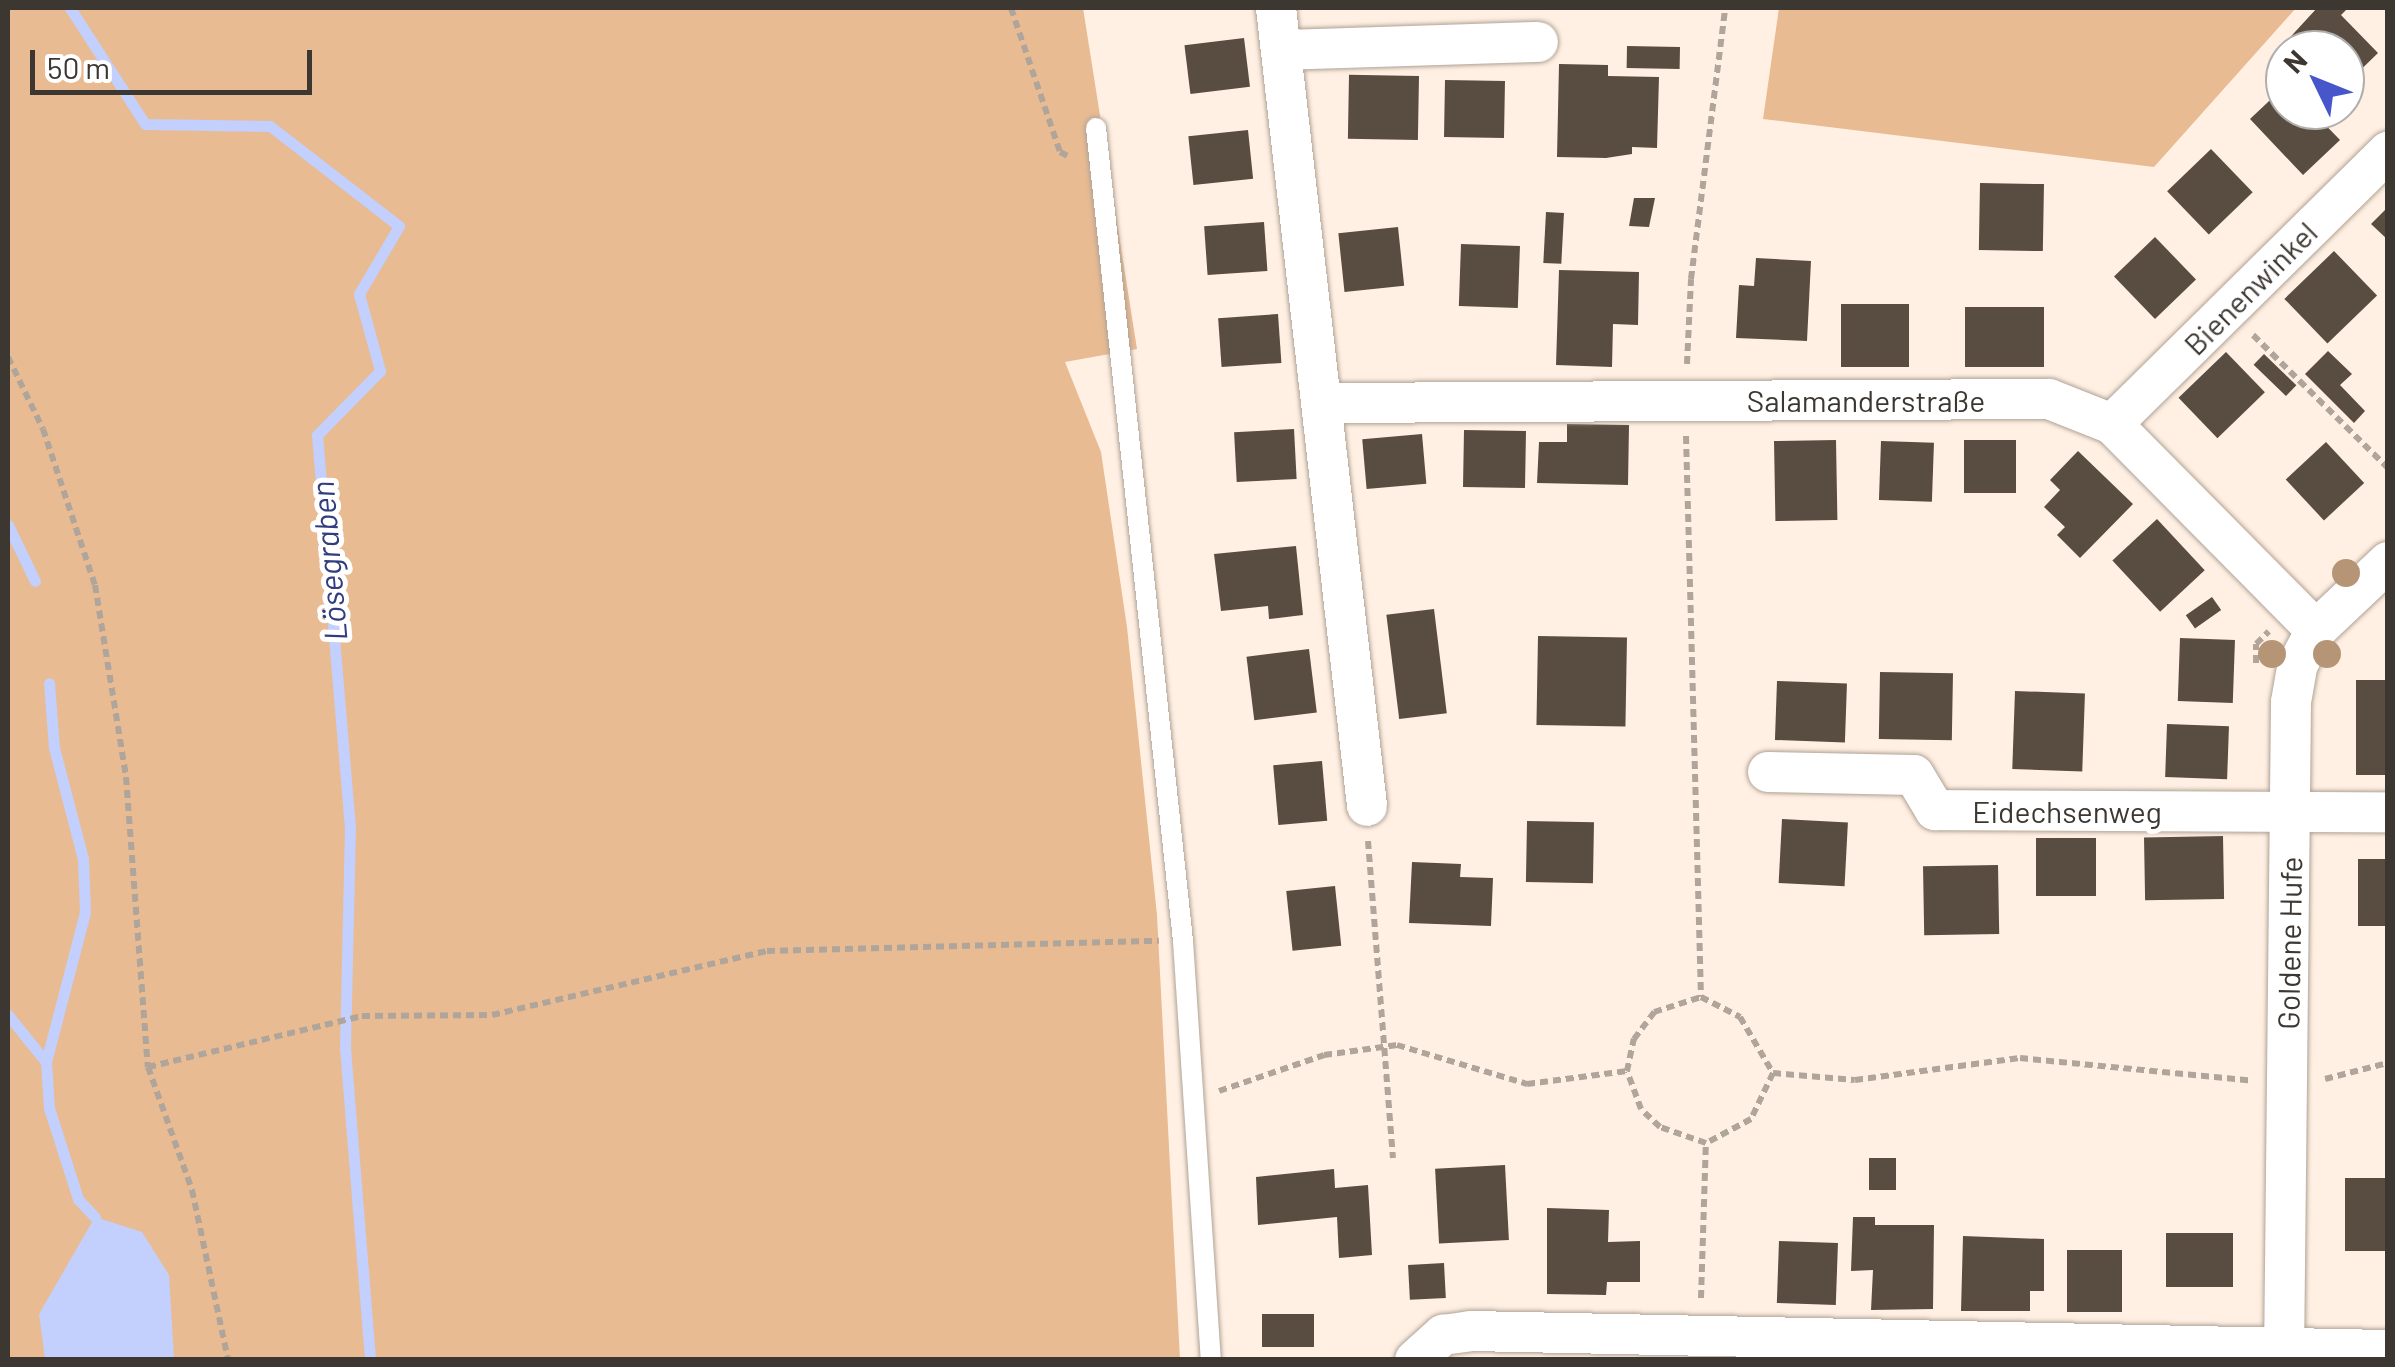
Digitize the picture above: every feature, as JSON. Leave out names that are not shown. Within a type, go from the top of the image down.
[{"type":"street","points":[[1276,8],[1326,403],[1368,806]]},
{"type":"street","points":[[1283,50],[1538,42]]},
{"type":"street","name":"Bienenwinkel","points":[[2112,424],[2388,152]]},
{"type":"street","name":"Salamanderstraße","points":[[1326,403],[2049,400],[2112,424],[2316,630]]},
{"type":"street","name":"Goldene Hufe","points":[[2284,1354],[2291,702],[2298,664],[2316,630],[2388,562]]},
{"type":"street","name":"Eidechsenweg","points":[[1768,772],[1914,775],[1935,810],[2388,812]]},
{"type":"street","points":[[1415,1360],[1443,1336],[1471,1331],[2284,1354],[2388,1350]]},
{"type":"lane","points":[[1096,128],[1183,940],[1210,1360]]},
{"type":"path","points":[[1011,8],[1060,152],[1102,172]]},
{"type":"path","points":[[1701,998],[1685,401],[1691,280],[1725,8]]},
{"type":"path","points":[[2228,310],[2388,468]]},
{"type":"path","points":[[8,357],[43,429],[95,585],[126,777],[148,1067],[192,1190],[228,1360]]},
{"type":"path","points":[[1368,806],[1393,1158]]},
{"type":"path","points":[[148,1067],[362,1016],[492,1014],[767,952],[1183,940]]},
{"type":"path","points":[[1701,998],[1725,1004],[1740,1017],[1773,1073],[1752,1119],[1706,1143],[1660,1127],[1640,1109],[1627,1071],[1634,1038],[1654,1012],[1701,998]]},
{"type":"path","points":[[1194,1098],[1324,1055],[1398,1045],[1527,1084],[1627,1071]]},
{"type":"path","points":[[1773,1073],[1856,1080],[2020,1058],[2120,1064],[2210,1080],[2287,1080],[2388,1064]]},
{"type":"path","points":[[1700,1336],[1706,1143]]},
{"type":"shaded area","points":[[8,8],[1083,8],[1137,349],[1065,362],[1101,452],[1127,627],[1157,915],[1180,1359],[8,1360]]},
{"type":"shaded area","points":[[1779,8],[2296,8],[2276,30],[2265,30],[2265,43],[2154,167],[1763,119]]},
{"type":"water","points":[[95,1217],[142,1232],[169,1275],[174,1359],[45,1359],[39,1314]]},
{"type":"building","points":[[2317,8],[2348,8],[2341,15],[2356,30],[2297,30]]},
{"type":"building","points":[[1244,38],[1250,87],[1190,94],[1184,45]]},
{"type":"building","points":[[2365,40],[2378,53],[2365,66]]},
{"type":"building","points":[[1627,46],[1680,47],[1680,69],[1627,68]]},
{"type":"building","points":[[1559,64],[1608,65],[1608,76],[1659,77],[1657,148],[1632,147],[1632,154],[1606,158],[1557,157]]},
{"type":"building","points":[[1349,75],[1419,76],[1418,140],[1348,139]]},
{"type":"building","points":[[1445,80],[1505,81],[1504,138],[1444,137]]},
{"type":"building","points":[[2265,105],[2265,130],[2330,130],[2340,140],[2303,175],[2250,119]]},
{"type":"building","points":[[1248,130],[1253,179],[1193,185],[1188,136]]},
{"type":"building","points":[[2211,149],[2253,192],[2209,235],[2167,191]]},
{"type":"building","points":[[1980,183],[2044,184],[2043,251],[1979,250]]},
{"type":"building","points":[[1634,198],[1655,198],[1649,227],[1629,226]]},
{"type":"building","points":[[2388,207],[2388,240],[2371,224]]},
{"type":"building","points":[[1546,212],[1564,213],[1561,264],[1543,263]]},
{"type":"building","points":[[1264,222],[1267,271],[1208,275],[1204,226]]},
{"type":"building","points":[[1398,227],[1404,286],[1344,292],[1338,233]]},
{"type":"building","points":[[2155,237],[2196,279],[2155,319],[2114,277]]},
{"type":"building","points":[[1461,244],[1520,246],[1518,308],[1459,306]]},
{"type":"building","points":[[2334,251],[2377,296],[2327,344],[2284,299]]},
{"type":"building","points":[[1756,258],[1811,261],[1807,341],[1736,338],[1739,285],[1754,286]]},
{"type":"building","points":[[1559,270],[1639,272],[1638,325],[1613,324],[1612,367],[1556,365]]},
{"type":"building","points":[[1841,304],[1909,304],[1909,367],[1841,367]]},
{"type":"building","points":[[1965,307],[2044,307],[2044,367],[1965,367]]},
{"type":"building","points":[[1278,314],[1281,363],[1222,367],[1218,318]]},
{"type":"building","points":[[2328,351],[2352,374],[2340,385],[2365,411],[2354,423],[2305,374]]},
{"type":"building","points":[[2226,352],[2265,392],[2217,438],[2179,398]]},
{"type":"building","points":[[2264,354],[2296,385],[2286,396],[2254,365]]},
{"type":"building","points":[[1567,424],[1629,425],[1628,485],[1537,483],[1539,442],[1567,442]]},
{"type":"building","points":[[1294,429],[1297,479],[1237,482],[1234,432]]},
{"type":"building","points":[[1464,430],[1526,431],[1525,488],[1463,487]]},
{"type":"building","points":[[1422,434],[1426,484],[1367,489],[1362,439]]},
{"type":"building","points":[[1836,440],[1837,520],[1775,521],[1774,441]]},
{"type":"building","points":[[1964,440],[2016,440],[2016,493],[1964,493]]},
{"type":"building","points":[[1881,441],[1934,443],[1932,502],[1879,500]]},
{"type":"building","points":[[2326,442],[2364,483],[2324,520],[2286,480]]},
{"type":"building","points":[[2078,451],[2133,504],[2080,558],[2057,535],[2065,527],[2044,507],[2060,490],[2050,480]]},
{"type":"building","points":[[2157,519],[2205,570],[2160,612],[2112,561]]},
{"type":"building","points":[[1296,546],[1303,615],[1269,619],[1268,606],[1221,611],[1214,554]]},
{"type":"building","points":[[2212,597],[2221,610],[2195,628],[2186,615]]},
{"type":"building","points":[[1434,609],[1447,713],[1399,719],[1386,615]]},
{"type":"building","points":[[1538,636],[1627,638],[1625,727],[1536,725]]},
{"type":"building","points":[[2180,638],[2235,640],[2233,703],[2178,701]]},
{"type":"building","points":[[1309,649],[1317,713],[1254,720],[1246,657]]},
{"type":"building","points":[[1880,672],[1953,673],[1952,740],[1879,739]]},
{"type":"building","points":[[2356,680],[2388,680],[2388,775],[2356,775]]},
{"type":"building","points":[[1777,681],[1847,683],[1845,742],[1775,740]]},
{"type":"building","points":[[2015,691],[2085,693],[2082,771],[2012,769]]},
{"type":"building","points":[[2167,724],[2229,726],[2227,779],[2165,777]]},
{"type":"building","points":[[1322,761],[1327,821],[1278,825],[1273,765]]},
{"type":"building","points":[[1782,819],[1848,822],[1845,886],[1779,883]]},
{"type":"building","points":[[1527,821],[1594,822],[1593,883],[1526,882]]},
{"type":"building","points":[[2223,836],[2224,899],[2145,900],[2144,837]]},
{"type":"building","points":[[2036,838],[2096,838],[2096,896],[2036,896]]},
{"type":"building","points":[[2358,859],[2388,859],[2388,926],[2358,926]]},
{"type":"building","points":[[1412,862],[1461,864],[1460,877],[1493,878],[1491,926],[1409,923]]},
{"type":"building","points":[[1998,865],[1999,934],[1924,935],[1923,866]]},
{"type":"building","points":[[1335,886],[1341,946],[1293,951],[1286,891]]},
{"type":"building","points":[[1869,1158],[1896,1158],[1896,1190],[1869,1190]]},
{"type":"building","points":[[1505,1165],[1509,1240],[1439,1244],[1435,1169]]},
{"type":"building","points":[[1334,1169],[1335,1188],[1368,1185],[1372,1255],[1339,1258],[1337,1217],[1258,1225],[1256,1177]]},
{"type":"building","points":[[2345,1178],[2388,1178],[2388,1251],[2345,1251]]},
{"type":"building","points":[[1547,1208],[1609,1210],[1608,1242],[1640,1241],[1640,1282],[1607,1282],[1606,1295],[1547,1294]]},
{"type":"building","points":[[1853,1217],[1875,1217],[1875,1225],[1934,1225],[1933,1309],[1871,1310],[1873,1270],[1851,1271]]},
{"type":"building","points":[[2166,1233],[2233,1233],[2233,1287],[2166,1287]]},
{"type":"building","points":[[1963,1236],[2044,1239],[2044,1291],[2030,1291],[2030,1311],[1961,1311]]},
{"type":"building","points":[[1779,1241],[1838,1243],[1836,1305],[1777,1303]]},
{"type":"building","points":[[2067,1250],[2122,1250],[2122,1312],[2067,1312]]},
{"type":"building","points":[[1444,1263],[1446,1298],[1410,1300],[1408,1265]]},
{"type":"building","points":[[1262,1314],[1314,1314],[1314,1347],[1262,1347]]},
{"type":"waterway","name":"Lösegraben","points":[[70,8],[145,124],[270,126],[399,226],[359,294],[380,371],[317,435],[350,827],[345,1048],[370,1360]]},
{"type":"waterway","points":[[8,525],[35,581]]},
{"type":"waterway","points":[[46,1062],[85,912],[83,859],[54,748],[49,683]]},
{"type":"waterway","points":[[8,1015],[46,1062],[49,1108],[78,1199],[95,1217]]}]
